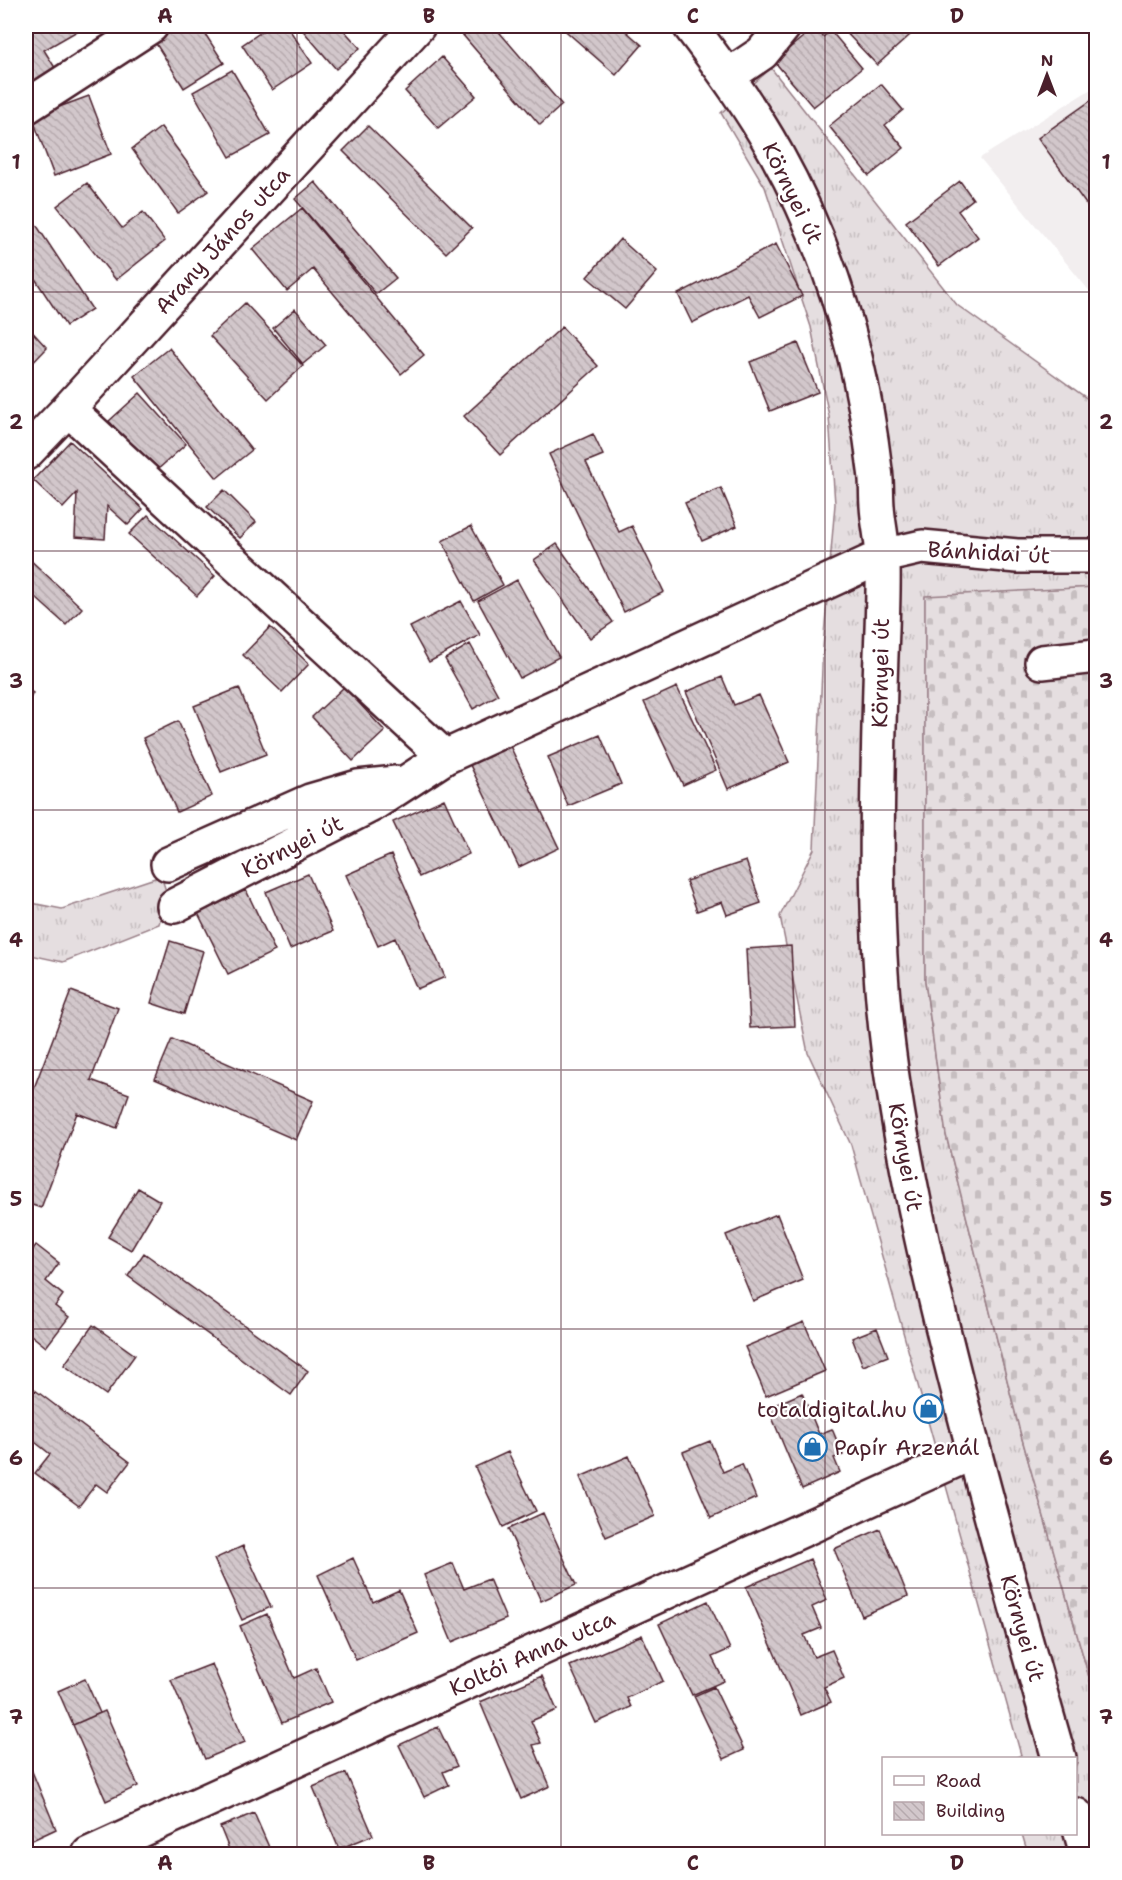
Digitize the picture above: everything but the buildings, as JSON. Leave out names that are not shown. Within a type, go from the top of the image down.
[{"type":"street","points":[[26,106],[151,26]]},
{"type":"street","name":"Arany János utca","points":[[26,453],[418,26]]},
{"type":"street","name":"Környei út","points":[[690,26],[728,76],[776,154],[796,192],[825,258],[863,390],[876,472],[877,509],[883,556],[877,810],[879,932],[887,1042],[911,1196],[940,1319],[974,1452],[1057,1750]]},
{"type":"street","points":[[728,76],[762,52],[784,26]]},
{"type":"street","points":[[68,409],[445,757]]},
{"type":"street","name":"Bánhidai út","points":[[883,556],[922,547],[1017,556],[1096,556]]},
{"type":"street","name":"Környei út","points":[[174,906],[373,804],[445,757],[883,556]]},
{"type":"street","points":[[1042,662],[1096,656]]},
{"type":"street","name":"Környei út","points":[[168,864],[310,801],[358,787],[407,782]]},
{"type":"street","name":"Koltói Anna utca","points":[[89,1854],[974,1452]]},
{"type":"street","points":[[1077,1819],[1087,1854]]},
{"type":"shaded area","points":[[1096,86],[1096,299],[980,158]]},
{"type":"green space","points":[[771,68],[957,305],[1096,405],[1096,587],[925,597],[925,981],[946,1135],[1019,1428],[1096,1702],[1096,1854],[1028,1854],[1022,1835],[1077,1835],[1077,1757],[1017,1757],[1021,1755],[851,1145],[808,1053],[780,916],[814,849],[823,647],[835,504],[829,416],[811,327],[765,187],[721,113]]},
{"type":"green space","points":[[1096,587],[1096,1702],[1019,1428],[946,1135],[925,981],[925,596]]},
{"type":"green space","points":[[161,876],[167,894],[159,924],[63,962],[26,954],[26,902],[62,909]]},
{"type":"place","name":"totaldigital.hu","points":[[928,1409]]},
{"type":"place","name":"Papír Arzenál","points":[[813,1447]]}]
